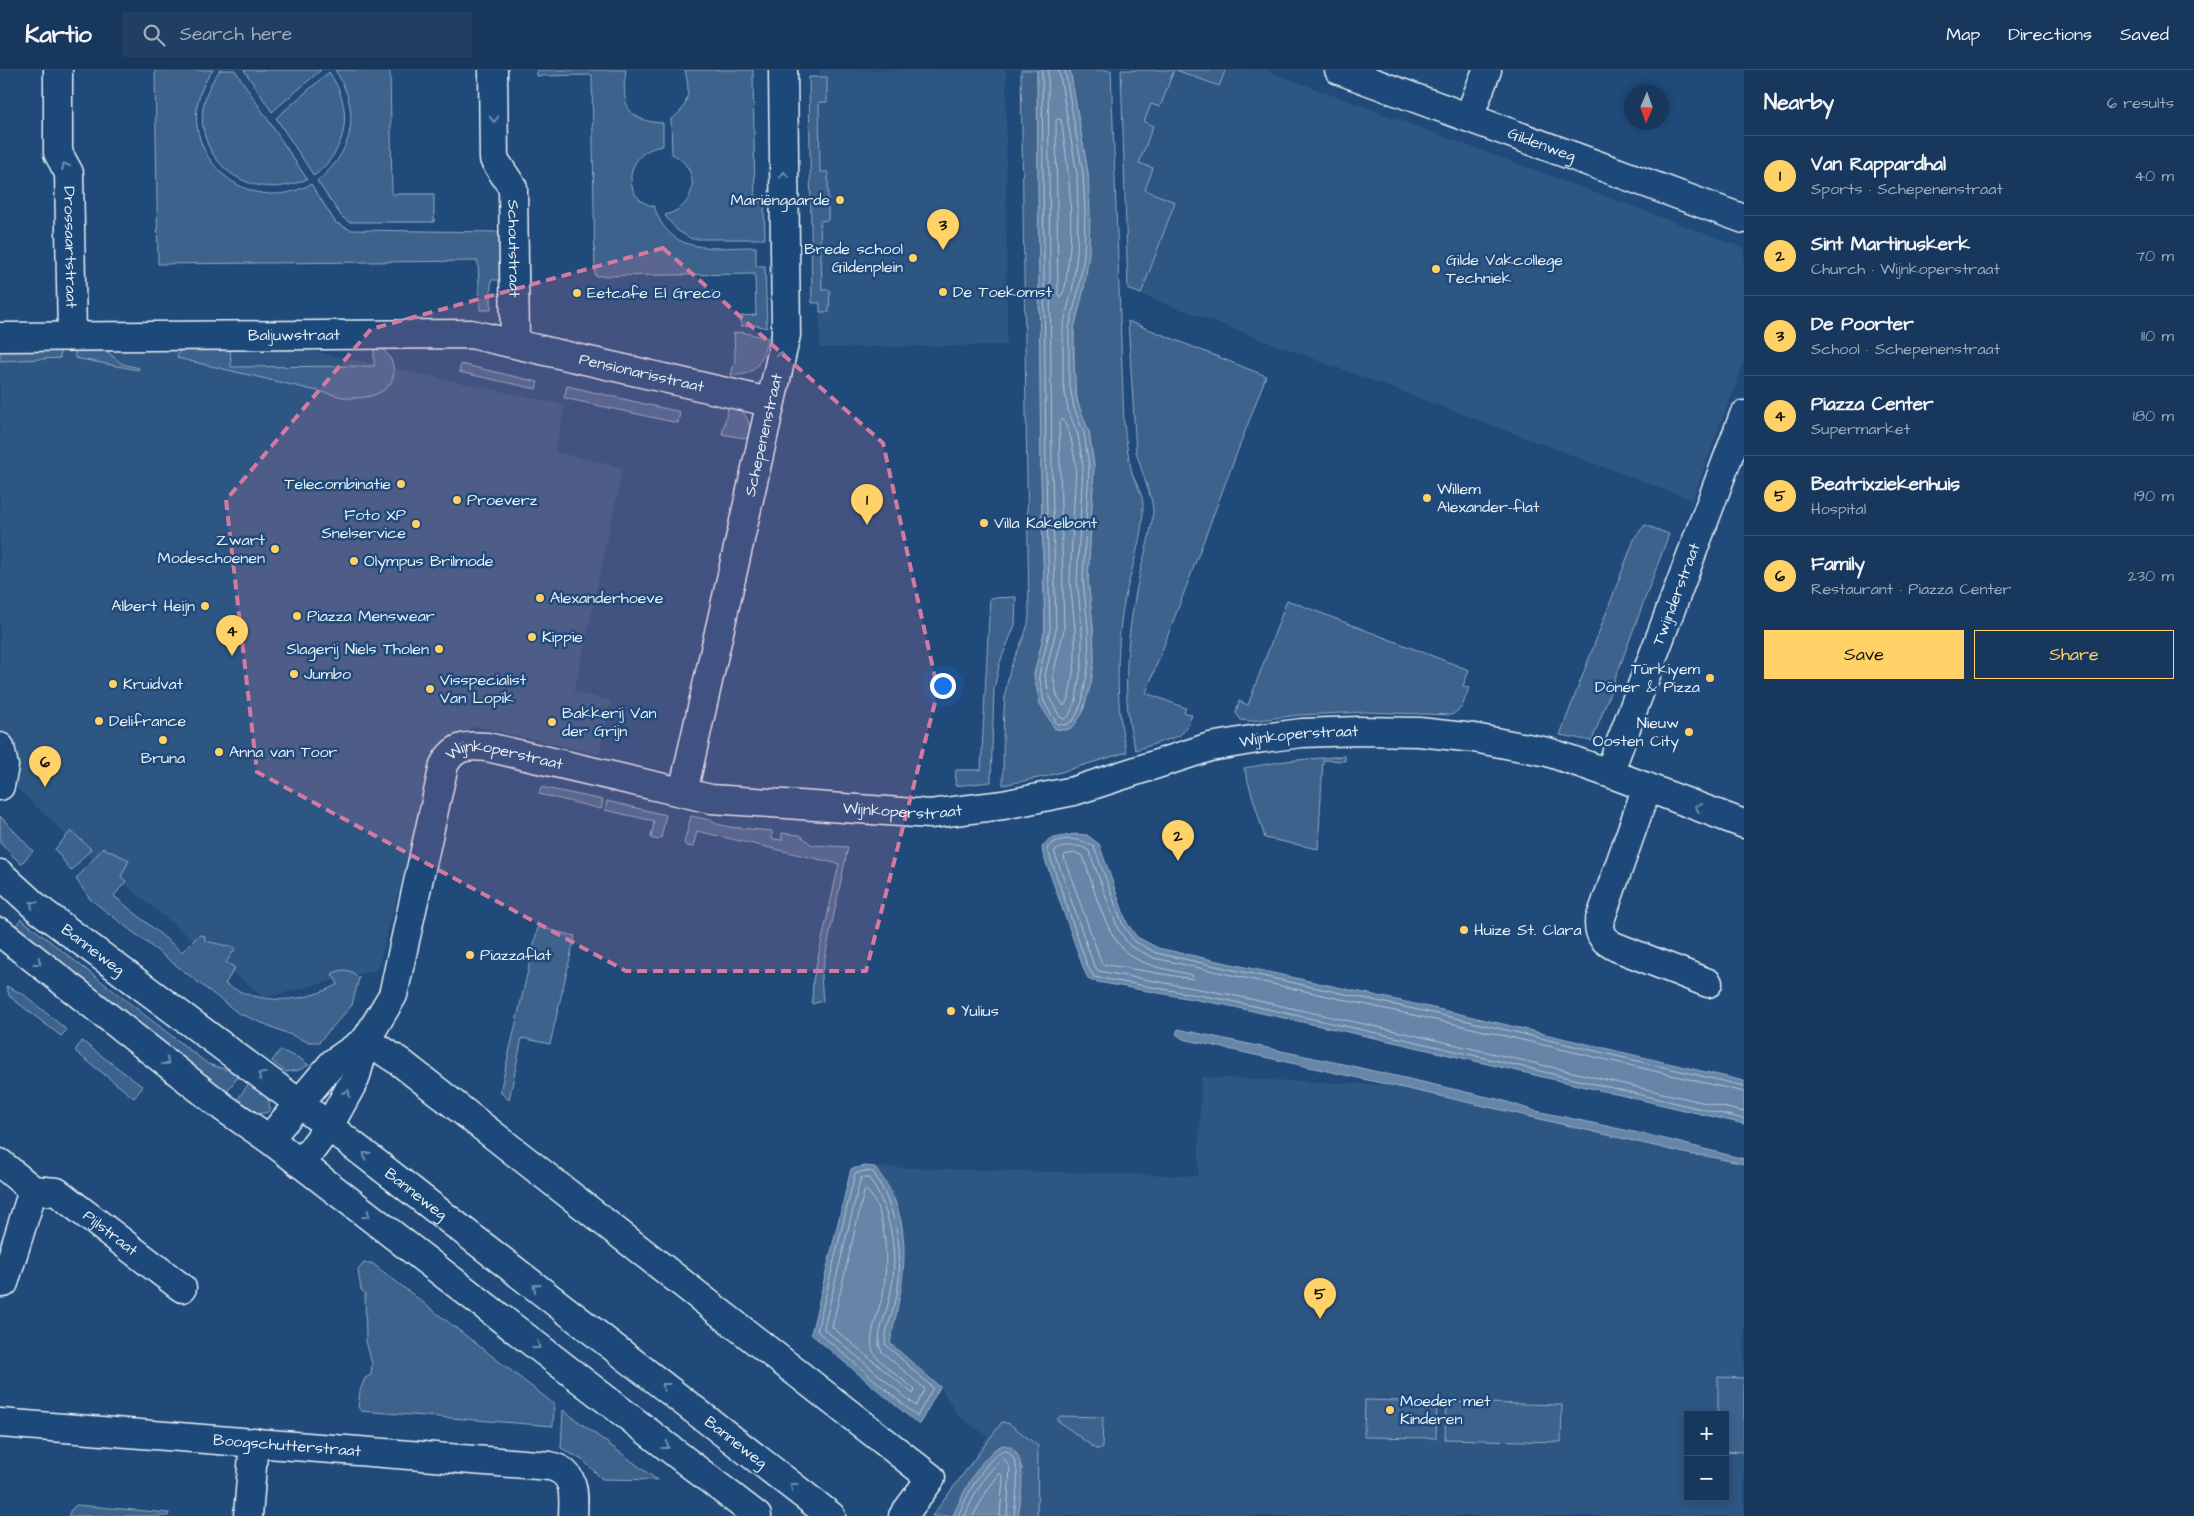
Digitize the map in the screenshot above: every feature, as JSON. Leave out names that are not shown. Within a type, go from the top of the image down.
[{"type":"street","name":"Drossaartstraat","points":[[58,70],[58,153],[69,173],[72,336]]},
{"type":"street","name":"Schoutstraat","points":[[493,70],[494,159],[513,188],[515,342]]},
{"type":"street","name":"Schepenenstraat","points":[[683,792],[769,402],[786,335],[783,70]]},
{"type":"street","name":"Gildenweg","points":[[1339,70],[1744,219]]},
{"type":"street","points":[[1469,117],[1487,70]]},
{"type":"street","name":"Baljuwstraat","points":[[0,338],[463,333],[515,342]]},
{"type":"street","name":"Pensionarisstraat","points":[[515,342],[769,402]]},
{"type":"street","name":"Twijnderstraat","points":[[1609,773],[1744,415]]},
{"type":"street","name":"Wijnkoperstraat","points":[[301,1164],[329,1126],[355,1079],[366,1040],[393,995],[444,766],[455,750],[473,746],[487,747],[711,799],[732,802],[930,814],[1003,805],[1074,790],[1224,744],[1302,733],[1359,731],[1419,732],[1474,738],[1548,752],[1744,824]]},
{"type":"street","points":[[0,747],[4,766],[0,786]]},
{"type":"street","points":[[1647,787],[1599,923],[1599,931],[1602,938],[1616,947],[1708,983]]},
{"type":"street","name":"Banneweg","points":[[0,874],[37,908],[329,1126],[831,1516]]},
{"type":"street","points":[[0,932],[224,1108],[269,1139],[757,1516]]},
{"type":"street","points":[[366,1040],[400,1062],[931,1478],[904,1516]]},
{"type":"street","name":"Wijnkoperstraat","points":[[269,1139],[333,1063],[366,1040]]},
{"type":"street","points":[[0,1163],[33,1190],[4,1283],[0,1283]]},
{"type":"street","name":"Pijlstraat","points":[[33,1190],[56,1192],[182,1288]]},
{"type":"street","name":"Boogschutterstraat","points":[[0,1423],[550,1466],[559,1468],[570,1478],[574,1488],[573,1516]]},
{"type":"street","points":[[248,1516],[254,1442]]},
{"type":"highlighted area","points":[[663,248],[883,443],[938,691],[866,971],[626,971],[257,772],[226,500],[371,329]]},
{"type":"shaded area","points":[[155,70],[213,70],[200,95],[197,121],[202,146],[216,167],[234,183],[258,192],[284,193],[311,184],[336,223],[351,230],[497,232],[501,235],[506,280],[491,280],[491,310],[480,310],[478,261],[158,264]]},
{"type":"shaded area","points":[[220,70],[235,70],[307,179],[281,186],[256,185],[235,176],[218,161],[207,141],[202,119],[206,94]]},
{"type":"shaded area","points":[[244,70],[321,70],[272,112]]},
{"type":"shaded area","points":[[335,70],[390,70],[392,194],[434,194],[434,222],[349,222],[342,217],[317,181],[340,157],[350,129],[351,115],[348,100]]},
{"type":"shaded area","points":[[537,70],[626,70],[624,92],[629,108],[641,119],[663,123],[663,146],[650,150],[640,157],[634,166],[631,176],[632,186],[636,195],[644,202],[654,206],[661,222],[671,234],[682,241],[694,246],[724,248],[756,247],[756,266],[765,266],[767,328],[755,325],[741,326],[741,316],[756,315],[755,274],[595,276],[592,75],[537,76]]},
{"type":"shaded area","points":[[685,70],[753,70],[755,202],[764,202],[765,239],[692,239],[678,231],[665,215],[676,211],[684,204],[690,196],[692,187],[692,178],[688,169],[682,161],[672,154],[671,119],[682,110],[687,98],[688,85]]},
{"type":"shaded area","name":"Brede school Gildenplein","points":[[819,70],[1006,70],[1007,345],[820,348]]},
{"type":"shaded area","points":[[1021,70],[1037,70],[1041,474],[1045,629],[1034,675],[1040,704],[1082,714],[1091,683],[1094,661],[1093,627],[1088,580],[1094,466],[1089,432],[1079,407],[1074,381],[1074,328],[1084,288],[1088,173],[1070,70],[1111,70],[1124,424],[1132,473],[1143,501],[1143,516],[1125,598],[1120,634],[1118,676],[1120,717],[1127,752],[1048,776],[1003,785],[1006,690],[1010,670],[1028,624],[1029,616]]},
{"type":"shaded area","points":[[1121,70],[1174,70],[1160,107],[1151,104],[1144,122],[1153,126],[1139,163],[1153,168],[1145,190],[1175,202],[1141,294],[1128,289]]},
{"type":"shaded area","name":"Gilde Vakcollege Techniek","points":[[1125,70],[1265,70],[1744,248],[1744,362],[1692,500],[1129,290]]},
{"type":"shaded area","points":[[1176,70],[1224,70],[1225,71],[1219,86]]},
{"type":"shaded area","points":[[329,72],[342,99],[344,127],[335,153],[314,176],[276,118]]},
{"type":"shaded area","points":[[809,77],[827,77],[827,102],[819,102],[820,172],[828,172],[828,220],[820,221],[822,290],[830,290],[829,312],[820,312],[820,303],[812,303]]},
{"type":"shaded area","points":[[1128,321],[1266,376],[1146,693],[1186,708],[1184,712],[1192,715],[1186,729],[1179,736],[1136,750],[1128,710],[1127,665],[1135,597],[1153,511],[1152,502],[1136,452]]},
{"type":"shaded area","points":[[741,332],[768,338],[761,360],[753,370],[740,375],[731,375],[735,359],[734,333]]},
{"type":"shaded area","points":[[374,343],[386,352],[394,372],[388,386],[382,391],[361,398],[347,398],[177,358],[180,348],[230,347],[231,367],[374,366]]},
{"type":"shaded area","points":[[280,344],[565,405],[555,452],[623,468],[574,692],[611,701],[599,754],[475,726],[460,733],[435,753],[378,969],[264,998],[82,850],[0,772],[0,354]]},
{"type":"shaded area","points":[[60,347],[60,358],[0,361],[0,348]]},
{"type":"shaded area","points":[[75,347],[104,349],[122,364],[139,368],[138,370],[75,358]]},
{"type":"shaded area","points":[[461,364],[538,382],[536,389],[459,372]]},
{"type":"shaded area","points":[[567,386],[680,412],[678,423],[564,398]]},
{"type":"shaded area","points":[[729,404],[744,413],[750,427],[749,439],[722,434]]},
{"type":"shaded area","points":[[1645,525],[1669,534],[1592,741],[1560,735],[1635,537]]},
{"type":"shaded area","points":[[1016,597],[1015,625],[1000,662],[994,689],[991,782],[955,786],[956,770],[981,770],[990,598]]},
{"type":"shaded area","points":[[1287,600],[1469,670],[1463,686],[1469,688],[1462,707],[1452,715],[1365,712],[1299,715],[1251,721],[1241,720],[1236,713],[1239,701],[1248,705]]},
{"type":"shaded area","points":[[1345,756],[1345,761],[1323,760],[1318,849],[1265,838],[1244,768],[1285,761]]},
{"type":"shaded area","points":[[541,787],[603,800],[601,809],[539,794]]},
{"type":"shaded area","points":[[607,801],[666,815],[661,838],[657,840],[651,838],[654,821],[605,810]]},
{"type":"shaded area","points":[[0,816],[33,851],[21,864],[0,843]]},
{"type":"shaded area","points":[[691,816],[714,821],[713,823],[729,827],[772,831],[772,839],[782,840],[782,833],[800,835],[812,845],[848,847],[821,976],[823,1001],[812,1004],[813,980],[839,864],[697,831],[693,847],[686,846],[684,843]]},
{"type":"shaded area","points":[[71,831],[91,849],[71,871],[55,849]]},
{"type":"shaded area","points":[[103,848],[129,860],[121,877],[126,881],[114,896],[182,952],[199,935],[205,936],[205,941],[236,948],[226,962],[235,968],[225,984],[252,996],[267,999],[296,998],[325,991],[338,984],[332,974],[346,970],[359,978],[352,1005],[319,1042],[308,1042],[238,1013],[90,899],[76,879]]},
{"type":"shaded area","points":[[21,919],[208,1064],[240,1074],[227,1092],[14,927]]},
{"type":"shaded area","points":[[538,927],[575,936],[550,1044],[522,1038],[509,1100],[500,1092]]},
{"type":"shaded area","points":[[6,986],[23,994],[67,1030],[61,1036],[10,997]]},
{"type":"shaded area","points":[[82,1041],[143,1087],[134,1098],[76,1052]]},
{"type":"shaded area","points":[[280,1050],[299,1058],[309,1065],[299,1070],[286,1072],[272,1061]]},
{"type":"shaded area","points":[[1201,1077],[1414,1086],[1744,1165],[1744,1516],[934,1516],[988,1436],[959,1417],[940,1387],[890,1343],[902,1296],[875,1167],[1198,1176]]},
{"type":"shaded area","points":[[250,1082],[268,1099],[268,1112],[255,1112],[237,1100]]},
{"type":"shaded area","points":[[364,1263],[372,1263],[554,1404],[553,1426],[361,1411],[358,1407],[360,1391],[365,1378],[371,1375],[372,1364],[366,1341],[365,1293],[361,1290],[358,1270]]},
{"type":"shaded area","points":[[1718,1377],[1744,1378],[1744,1452],[1729,1451],[1729,1411],[1718,1411]]},
{"type":"shaded area","points":[[1365,1400],[1437,1402],[1436,1438],[1364,1437]]},
{"type":"shaded area","points":[[1446,1402],[1562,1405],[1561,1442],[1445,1439]]},
{"type":"shaded area","points":[[563,1410],[657,1480],[602,1479],[584,1461],[561,1448]]},
{"type":"shaded area","points":[[1060,1416],[1103,1417],[1102,1449],[1096,1449],[1057,1420]]},
{"type":"shaded area","points":[[1002,1422],[1010,1424],[1038,1446],[1037,1516],[1018,1516],[1022,1467],[998,1447],[972,1478],[953,1516],[932,1516]]},
{"type":"shaded area","points":[[76,1505],[169,1513],[168,1516],[69,1516],[70,1511]]},
{"type":"water","points":[[1037,70],[1070,70],[1088,173],[1090,211],[1089,254],[1084,288],[1074,328],[1073,345],[1076,398],[1089,432],[1094,466],[1088,580],[1093,627],[1094,661],[1091,683],[1082,714],[1073,727],[1066,730],[1055,729],[1040,704],[1034,675],[1045,629],[1041,474]]},
{"type":"water","points":[[1075,834],[1087,835],[1099,844],[1127,923],[1137,937],[1158,948],[1456,1013],[1744,1081],[1744,1124],[1402,1044],[1225,1005],[1092,981],[1088,979],[1083,967],[1042,847],[1049,839]]},
{"type":"water","points":[[1178,1029],[1352,1066],[1501,1100],[1532,1110],[1657,1137],[1744,1159],[1744,1164],[1693,1155],[1480,1105],[1183,1039],[1176,1034]]},
{"type":"water","points":[[865,1166],[875,1167],[888,1187],[898,1209],[902,1228],[904,1266],[890,1343],[940,1387],[919,1425],[811,1334],[851,1169]]},
{"type":"water","points":[[1003,1445],[1012,1448],[1017,1454],[1020,1463],[1022,1486],[1018,1516],[953,1516],[973,1476],[987,1456]]},
{"type":"place","name":"Mariëngaarde","points":[[840,200]]},
{"type":"place","name":"De Poorter","points":[[943,250]]},
{"type":"place","name":"Brede school Gildenplein","points":[[913,258]]},
{"type":"place","name":"Gilde Vakcollege Techniek","points":[[1436,269]]},
{"type":"place","name":"De Toekomst","points":[[943,292]]},
{"type":"place","name":"Eetcafe El Greco","points":[[577,293]]},
{"type":"place","name":"Telecombinatie","points":[[401,484]]},
{"type":"place","name":"Willem Alexander-flat","points":[[1427,498]]},
{"type":"place","name":"Proeverz","points":[[457,500]]},
{"type":"place","name":"Villa Kakelbont","points":[[984,523]]},
{"type":"place","name":"Foto XP Snelservice","points":[[416,524]]},
{"type":"place","name":"Van Rappardhal","points":[[867,525]]},
{"type":"place","name":"Zwart Modeschoenen","points":[[275,549]]},
{"type":"place","name":"Olympus Brilmode","points":[[354,561]]},
{"type":"place","name":"Alexanderhoeve","points":[[540,598]]},
{"type":"place","name":"Albert Heijn","points":[[205,606]]},
{"type":"place","name":"Piazza Menswear","points":[[297,616]]},
{"type":"place","name":"Kippie","points":[[532,637]]},
{"type":"place","name":"Slagerij Niels Tholen","points":[[439,649]]},
{"type":"place","name":"Piazza Center","points":[[232,656]]},
{"type":"place","name":"Jumbo","points":[[294,674]]},
{"type":"place","name":"Türkiyem Döner & Pizza","points":[[1710,678]]},
{"type":"place","name":"Kruidvat","points":[[113,684]]},
{"type":"place","name":"Visspecialist Van Lopik","points":[[430,689]]},
{"type":"place","name":"Delifrance","points":[[99,721]]},
{"type":"place","name":"Bakkerij Van der Grijn","points":[[552,722]]},
{"type":"place","name":"Nieuw Oosten City","points":[[1689,732]]},
{"type":"place","name":"Bruna","points":[[163,740]]},
{"type":"place","name":"Anna van Toor","points":[[219,752]]},
{"type":"place","name":"Family","points":[[45,787]]},
{"type":"place","name":"Sint Martinuskerk","points":[[1178,861]]},
{"type":"place","name":"Huize St. Clara","points":[[1464,930]]},
{"type":"place","name":"Piazzaflat","points":[[470,955]]},
{"type":"place","name":"Yulius","points":[[951,1011]]},
{"type":"place","name":"Beatrixziekenhuis","points":[[1320,1319]]},
{"type":"place","name":"Moeder met Kinderen","points":[[1390,1410]]}]
